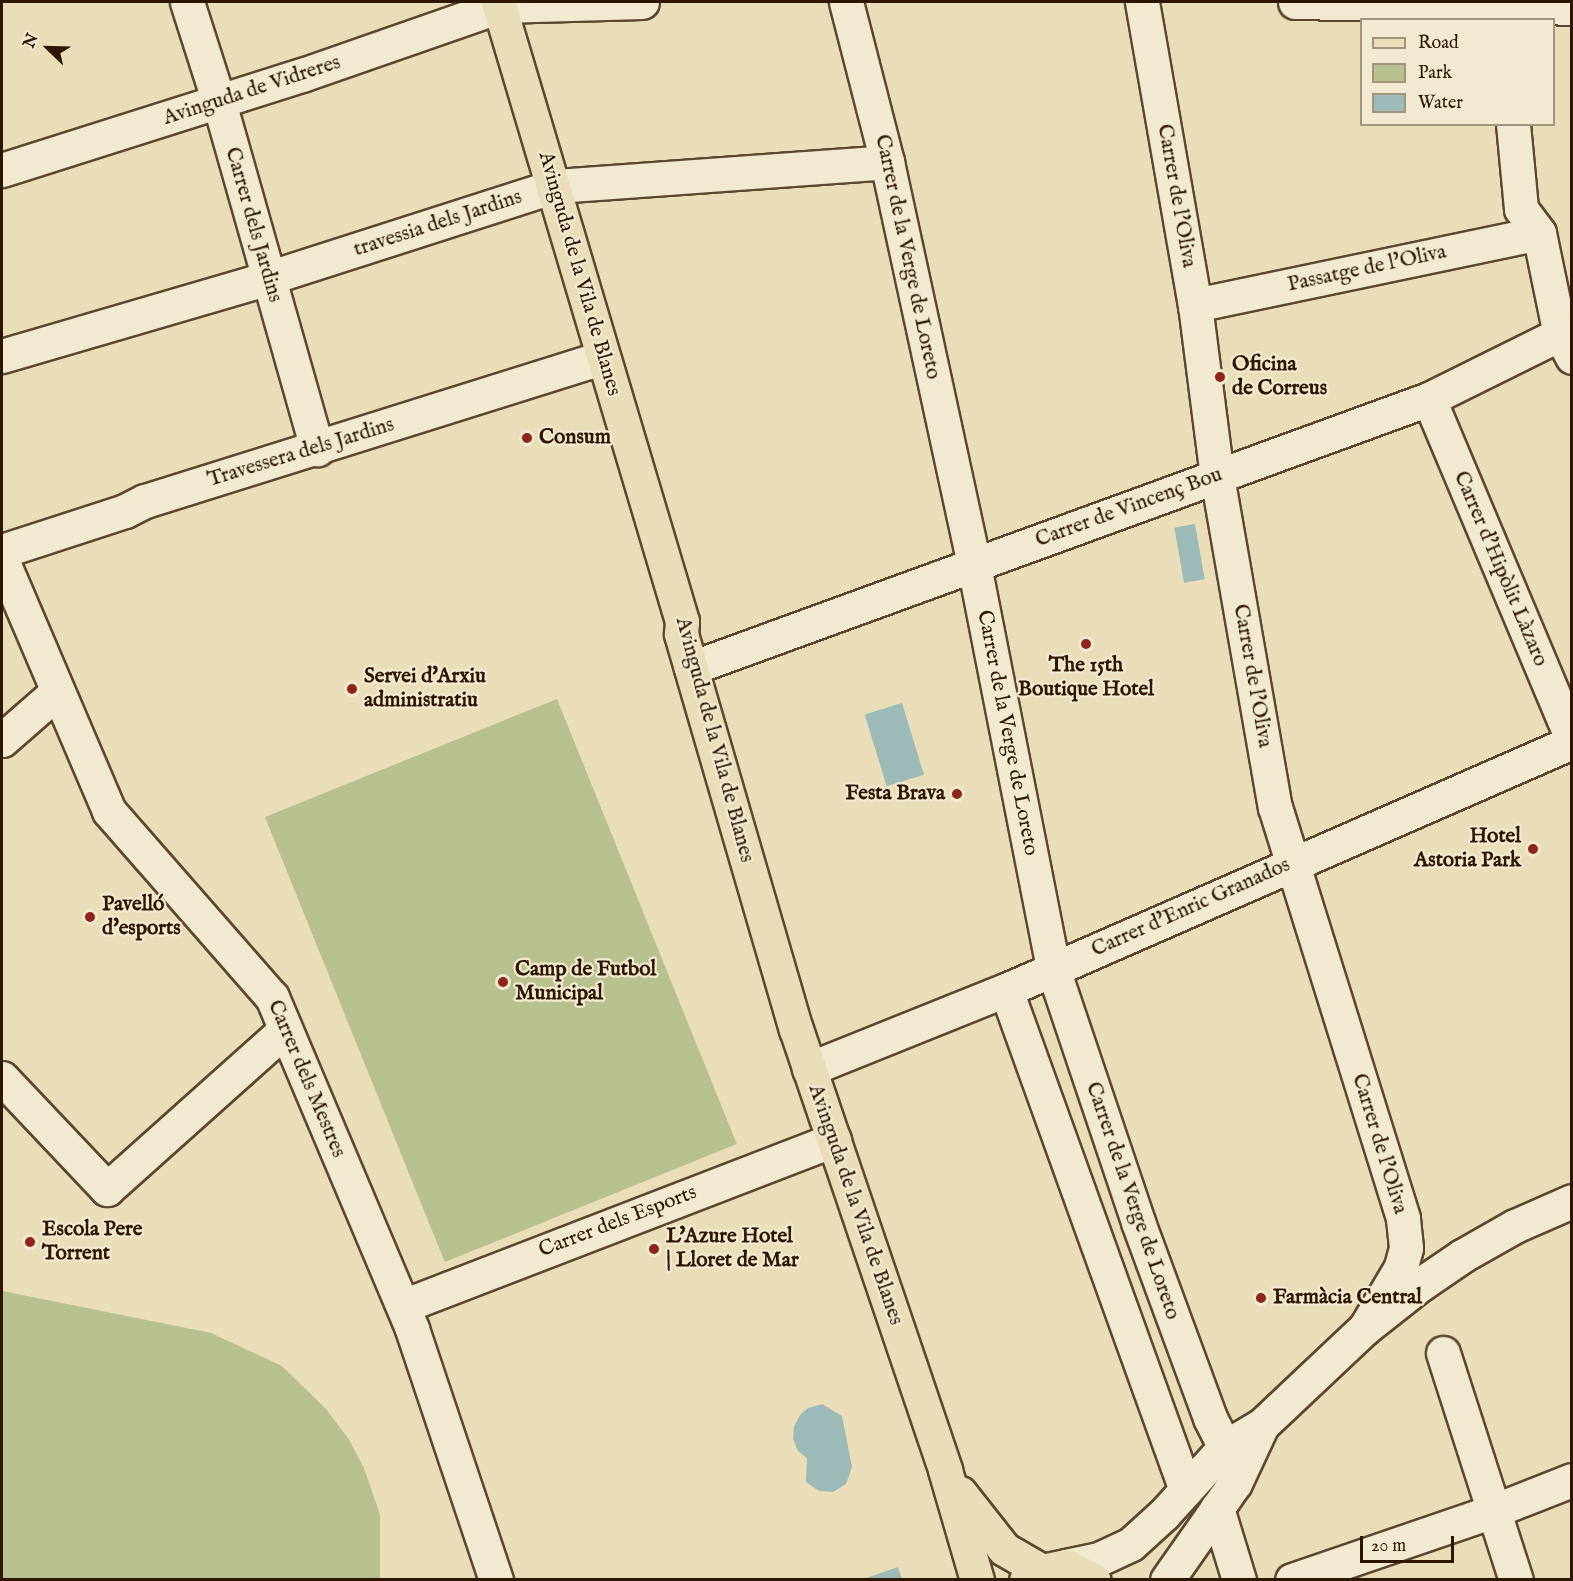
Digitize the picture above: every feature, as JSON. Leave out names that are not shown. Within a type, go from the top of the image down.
[{"type":"main road","name":"Avinguda de la Vila de Blanes","points":[[499,4],[555,186],[602,358],[682,621],[681,634],[809,1069],[945,1470],[976,1580]]},
{"type":"main road","name":"Avinguda de la Vila de Blanes","points":[[945,1470],[979,1521],[1004,1549],[1057,1574]]},
{"type":"street","name":"Carrer dels Jardins","points":[[187,2],[219,102],[317,448]]},
{"type":"street","name":"Avinguda de Vidreres","points":[[2,170],[219,102],[499,4],[642,2]]},
{"type":"street","name":"Carrer de la Verge de Loreto","points":[[846,2],[887,162],[974,565],[1053,969],[1138,1222],[1209,1418],[1225,1447]]},
{"type":"street","name":"Carrer de l'Oliva","points":[[1142,2],[1195,305],[1217,476],[1275,807],[1403,1219],[1406,1248],[1401,1267],[1365,1328]]},
{"type":"street","points":[[1295,2],[1506,9],[1572,8]]},
{"type":"street","points":[[1513,126],[1521,209],[1539,233],[1566,346]]},
{"type":"street","name":"travessia dels Jardins","points":[[2,356],[268,278],[555,186],[887,162]]},
{"type":"street","name":"Passatge de l'Oliva","points":[[1195,305],[1539,233]]},
{"type":"street","name":"Carrer de Vincenç Bou","points":[[691,668],[1429,399],[1566,346]]},
{"type":"street","name":"Travessera dels Jardins","points":[[2,551],[124,511],[145,501],[602,358]]},
{"type":"street","name":"Carrer d'Hipòlit Làzaro","points":[[1429,399],[1572,741]]},
{"type":"street","name":"Carrer dels Mestres","points":[[2,560],[110,811],[270,994],[403,1306],[496,1580]]},
{"type":"street","points":[[2,740],[57,692]]},
{"type":"street","name":"Carrer d'Enric Granados","points":[[809,1069],[1006,990],[1572,741]]},
{"type":"street","points":[[1006,990],[1186,1490]]},
{"type":"street","points":[[2,1078],[107,1189],[285,1030]]},
{"type":"street","name":"Carrer dels Esports","points":[[403,1306],[834,1140]]},
{"type":"street","points":[[1057,1574],[1099,1560],[1131,1544],[1164,1514],[1225,1447],[1262,1425],[1365,1328],[1462,1256],[1534,1217],[1572,1201]]},
{"type":"street","points":[[1122,1313],[1138,1222]]},
{"type":"street","points":[[1443,1353],[1516,1580]]},
{"type":"street","points":[[1167,1580],[1235,1483],[1262,1425]]},
{"type":"street","points":[[1292,1580],[1572,1480]]},
{"type":"street","points":[[1217,1508],[1239,1580]]},
{"type":"green space","name":"Camp de Futbol Municipal","points":[[557,699],[737,1144],[445,1262],[265,817]]},
{"type":"green space","points":[[2,1291],[211,1333],[282,1366],[326,1409],[348,1438],[364,1468],[380,1515],[380,1579],[2,1579]]},
{"type":"water","points":[[1195,524],[1205,579],[1184,583],[1174,528]]},
{"type":"water","points":[[902,703],[924,775],[887,786],[865,714]]},
{"type":"water","points":[[822,1404],[842,1416],[852,1467],[846,1484],[833,1492],[819,1491],[806,1482],[807,1458],[798,1451],[793,1439],[794,1427],[800,1415],[808,1408]]},
{"type":"water","points":[[898,1567],[902,1579],[866,1578]]},
{"type":"place","name":"Oficina de Correus","points":[[1220,377]]},
{"type":"place","name":"Consum","points":[[527,438]]},
{"type":"place","name":"The 15th Boutique Hotel","points":[[1086,644]]},
{"type":"place","name":"Servei d'Arxiu administratiu","points":[[352,689]]},
{"type":"place","name":"Festa Brava","points":[[957,794]]},
{"type":"place","name":"Hotel Astoria Park","points":[[1533,849]]},
{"type":"place","name":"Pavelló d'esports","points":[[90,917]]},
{"type":"place","name":"Camp de Futbol Municipal","points":[[503,982]]},
{"type":"place","name":"Escola Pere Torrent","points":[[30,1242]]},
{"type":"place","name":"L'Azure Hotel | Lloret de Mar","points":[[654,1249]]},
{"type":"place","name":"Farmàcia Central","points":[[1261,1298]]}]
